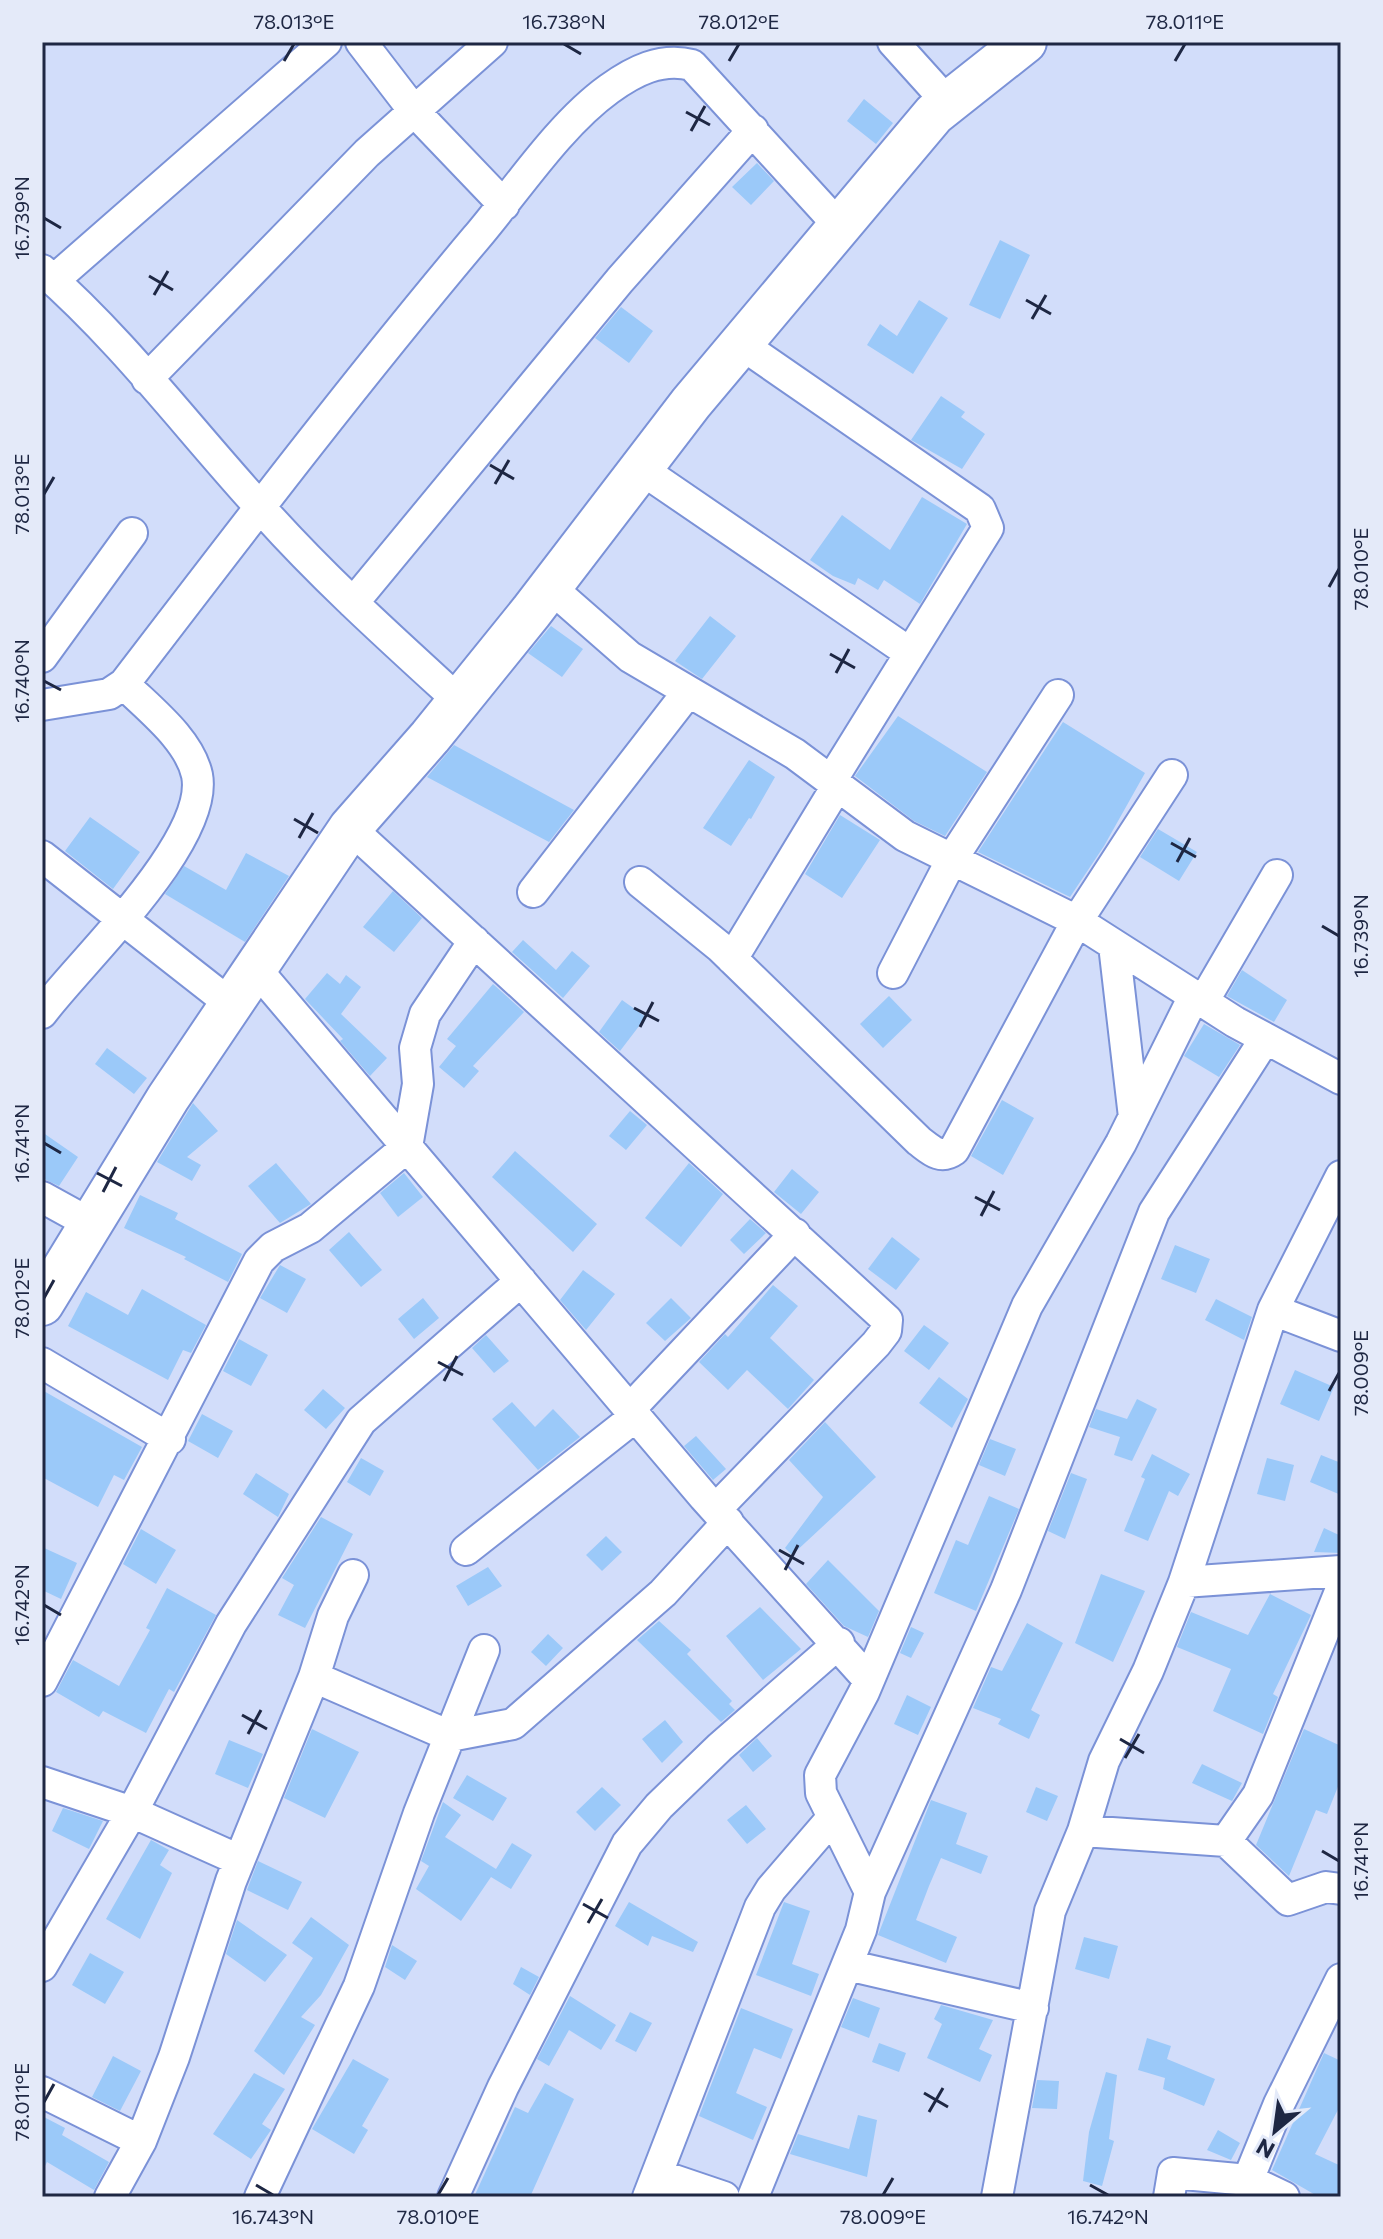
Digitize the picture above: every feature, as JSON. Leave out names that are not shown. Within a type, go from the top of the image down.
[{"type":"street","points":[[326,42],[48,275],[106,329],[259,507],[353,603],[459,701]]},
{"type":"street","points":[[361,42],[414,111],[504,205]]},
{"type":"street","points":[[147,379],[367,153],[492,42]]},
{"type":"street","points":[[893,42],[948,103]]},
{"type":"street","points":[[42,1304],[168,1098],[350,828],[459,701],[741,344],[934,114],[1025,42]]},
{"type":"street","points":[[42,705],[109,694],[124,684],[259,507],[504,205],[567,129],[608,90],[653,64],[677,61],[692,65],[840,227]]},
{"type":"street","points":[[353,603],[620,280],[753,130]]},
{"type":"street","points":[[732,959],[910,653],[988,528],[980,509],[741,344]]},
{"type":"street","points":[[641,469],[910,653]]},
{"type":"street","points":[[42,657],[132,533]]},
{"type":"street","points":[[550,587],[630,657],[795,754],[905,836],[1077,921],[1198,999],[1341,1079]]},
{"type":"street","points":[[42,1013],[166,866],[196,801],[197,774],[176,736],[124,684]]},
{"type":"street","points":[[533,892],[688,692]]},
{"type":"street","points":[[893,973],[952,859],[1058,695]]},
{"type":"street","points":[[640,882],[732,959],[919,1141],[936,1154],[948,1154],[954,1150],[1077,921],[1172,775]]},
{"type":"street","points":[[314,1677],[450,1736],[513,1724],[663,1593],[722,1516],[795,1430],[886,1331],[887,1320],[350,828]]},
{"type":"street","points":[[42,856],[232,1005]]},
{"type":"street","points":[[870,1892],[821,1793],[820,1775],[864,1692],[867,1678],[1027,1306],[1198,999],[1277,875]]},
{"type":"street","points":[[42,1681],[170,1439],[259,1261],[273,1247],[310,1228],[407,1147],[418,1084],[415,1048],[425,1014],[474,941]]},
{"type":"street","points":[[1114,945],[1134,1117]]},
{"type":"street","points":[[256,969],[722,1516],[839,1643],[867,1678]]},
{"type":"street","points":[[753,2197],[861,1930],[870,1892],[1006,1590],[1154,1212],[1265,1039]]},
{"type":"street","points":[[997,2197],[1050,1911],[1083,1831],[1104,1761],[1148,1671],[1184,1582],[1273,1310],[1341,1176]]},
{"type":"street","points":[[42,1197],[91,1224]]},
{"type":"street","points":[[466,1550],[633,1412],[795,1234]]},
{"type":"street","points":[[42,1966],[132,1812],[231,1624],[361,1421],[521,1281]]},
{"type":"street","points":[[1273,1310],[1341,1336]]},
{"type":"street","points":[[42,1363],[170,1439]]},
{"type":"street","points":[[1184,1582],[1341,1571]]},
{"type":"street","points":[[110,2197],[141,2141],[174,2057],[239,1860],[314,1677],[333,1616],[353,1575]]},
{"type":"street","points":[[1226,1841],[1258,1795],[1341,1589]]},
{"type":"street","points":[[453,2197],[503,2087],[627,1844],[659,1806],[720,1747],[839,1643]]},
{"type":"street","points":[[260,2197],[359,1986],[419,1813],[484,1650]]},
{"type":"street","points":[[42,1782],[132,1812],[239,1860]]},
{"type":"street","points":[[724,2197],[654,2186],[760,1907],[771,1889],[833,1817]]},
{"type":"street","points":[[1083,1831],[1226,1841],[1288,1900],[1326,1887],[1341,1889]]},
{"type":"street","points":[[847,1965],[1033,2008]]},
{"type":"street","points":[[1248,2180],[1279,2104],[1341,1979]]},
{"type":"street","points":[[42,2092],[141,2141]]},
{"type":"street","points":[[1169,2197],[1173,2173],[1248,2180],[1284,2197]]},
{"type":"building","points":[[864,99],[893,123],[876,144],[847,121]]},
{"type":"building","points":[[757,163],[774,181],[751,205],[732,187]]},
{"type":"building","points":[[1000,240],[1030,255],[1000,319],[969,305]]},
{"type":"building","points":[[919,300],[948,318],[913,374],[867,345],[880,324],[897,336]]},
{"type":"building","points":[[621,307],[653,331],[629,363],[595,338]]},
{"type":"building","points":[[941,396],[965,412],[961,417],[985,434],[962,469],[911,440]]},
{"type":"building","points":[[922,497],[967,524],[920,604],[884,580],[878,590],[858,578],[855,585],[833,576],[810,560],[842,515],[890,550]]},
{"type":"building","points":[[710,616],[736,636],[702,679],[675,661]]},
{"type":"building","points":[[551,626],[583,649],[562,677],[528,653]]},
{"type":"building","points":[[898,716],[987,772],[945,836],[914,821],[855,776]]},
{"type":"building","points":[[1063,722],[1145,773],[1104,846],[1070,897],[978,852]]},
{"type":"building","points":[[454,745],[574,810],[549,842],[427,777]]},
{"type":"building","points":[[749,760],[775,777],[731,846],[703,828]]},
{"type":"building","points":[[840,815],[880,840],[842,898],[805,874]]},
{"type":"building","points":[[90,817],[140,852],[113,889],[65,851]]},
{"type":"building","points":[[1158,829],[1197,852],[1179,881],[1140,857]]},
{"type":"building","points":[[246,853],[289,876],[245,942],[165,894],[184,866],[226,890]]},
{"type":"building","points":[[393,891],[422,918],[394,952],[363,927]]},
{"type":"building","points":[[523,940],[556,970],[572,951],[590,966],[563,998],[512,952]]},
{"type":"building","points":[[1242,970],[1287,1000],[1274,1022],[1227,996]]},
{"type":"building","points":[[327,973],[340,984],[346,975],[361,987],[341,1014],[387,1058],[370,1076],[340,1041],[343,1039],[305,999]]},
{"type":"building","points":[[493,984],[524,1012],[473,1066],[479,1071],[464,1088],[439,1067],[456,1046],[447,1039]]},
{"type":"building","points":[[889,996],[912,1020],[883,1048],[860,1024]]},
{"type":"building","points":[[622,1000],[646,1017],[620,1051],[599,1032]]},
{"type":"building","points":[[1204,1024],[1240,1045],[1219,1077],[1184,1056]]},
{"type":"building","points":[[107,1048],[147,1078],[134,1094],[95,1064]]},
{"type":"building","points":[[1002,1100],[1034,1118],[1003,1175],[971,1156]]},
{"type":"building","points":[[193,1103],[218,1131],[187,1157],[201,1165],[192,1181],[157,1162]]},
{"type":"building","points":[[630,1111],[647,1125],[626,1150],[609,1136]]},
{"type":"building","points":[[42,1132],[78,1157],[59,1186],[42,1178]]},
{"type":"building","points":[[515,1151],[597,1224],[573,1252],[492,1177]]},
{"type":"building","points":[[276,1163],[311,1204],[280,1223],[248,1186]]},
{"type":"building","points":[[689,1163],[723,1194],[681,1247],[645,1218]]},
{"type":"building","points":[[792,1169],[819,1192],[801,1214],[774,1192]]},
{"type":"building","points":[[404,1173],[423,1197],[398,1217],[380,1193]]},
{"type":"building","points":[[140,1195],[178,1213],[175,1219],[242,1254],[228,1282],[184,1259],[186,1257],[124,1228]]},
{"type":"building","points":[[750,1219],[766,1233],[744,1254],[730,1240]]},
{"type":"building","points":[[349,1232],[382,1270],[361,1287],[329,1250]]},
{"type":"building","points":[[892,1237],[920,1259],[896,1290],[868,1269]]},
{"type":"building","points":[[1175,1245],[1210,1259],[1196,1293],[1161,1279]]},
{"type":"building","points":[[280,1265],[306,1279],[287,1313],[260,1298]]},
{"type":"building","points":[[583,1270],[615,1294],[586,1330],[560,1300]]},
{"type":"building","points":[[773,1285],[798,1306],[770,1338],[814,1380],[788,1409],[747,1370],[728,1390],[699,1362],[725,1334],[728,1337]]},
{"type":"building","points":[[142,1289],[206,1325],[191,1353],[183,1350],[168,1380],[68,1326],[86,1292],[128,1315]]},
{"type":"building","points":[[423,1298],[439,1318],[414,1339],[398,1319]]},
{"type":"building","points":[[671,1298],[691,1318],[665,1341],[646,1323]]},
{"type":"building","points":[[1216,1299],[1252,1317],[1244,1340],[1205,1320]]},
{"type":"building","points":[[924,1325],[949,1343],[929,1370],[904,1351]]},
{"type":"building","points":[[486,1335],[509,1361],[494,1373],[472,1348]]},
{"type":"building","points":[[239,1339],[268,1355],[251,1386],[223,1371]]},
{"type":"building","points":[[1295,1370],[1334,1387],[1319,1421],[1280,1404]]},
{"type":"building","points":[[939,1377],[968,1399],[952,1428],[919,1403]]},
{"type":"building","points":[[323,1389],[345,1408],[326,1429],[304,1410]]},
{"type":"building","points":[[42,1390],[142,1447],[124,1480],[114,1475],[98,1507],[42,1477]]},
{"type":"building","points":[[1137,1399],[1157,1409],[1132,1461],[1114,1455],[1120,1437],[1089,1427],[1096,1409],[1127,1419]]},
{"type":"building","points":[[512,1402],[535,1427],[553,1409],[580,1437],[538,1470],[492,1419]]},
{"type":"building","points":[[202,1414],[233,1431],[218,1458],[188,1441]]},
{"type":"building","points":[[825,1422],[876,1477],[792,1555],[785,1548],[823,1497],[789,1460]]},
{"type":"building","points":[[696,1436],[726,1469],[713,1480],[684,1446]]},
{"type":"building","points":[[990,1439],[1016,1449],[1005,1476],[979,1465]]},
{"type":"building","points":[[1152,1454],[1190,1474],[1178,1496],[1169,1491],[1148,1541],[1124,1531],[1145,1479],[1141,1477]]},
{"type":"building","points":[[1321,1455],[1341,1463],[1341,1495],[1310,1482]]},
{"type":"building","points":[[361,1458],[384,1471],[370,1496],[347,1482]]},
{"type":"building","points":[[1267,1458],[1294,1465],[1285,1501],[1257,1494]]},
{"type":"building","points":[[256,1473],[289,1494],[278,1517],[243,1494]]},
{"type":"building","points":[[1071,1473],[1087,1479],[1065,1539],[1048,1531]]},
{"type":"building","points":[[989,1496],[1019,1509],[976,1611],[934,1593],[956,1540],[968,1545]]},
{"type":"building","points":[[321,1517],[353,1534],[305,1628],[278,1615],[294,1585],[282,1578]]},
{"type":"building","points":[[1324,1528],[1341,1536],[1341,1553],[1314,1552]]},
{"type":"building","points":[[141,1529],[176,1550],[156,1584],[123,1564]]},
{"type":"building","points":[[606,1536],[622,1552],[602,1571],[586,1555]]},
{"type":"building","points":[[42,1547],[77,1563],[61,1599],[42,1590]]},
{"type":"building","points":[[828,1560],[879,1611],[868,1637],[844,1626],[806,1584]]},
{"type":"building","points":[[488,1567],[502,1586],[468,1606],[456,1586]]},
{"type":"building","points":[[1101,1574],[1145,1591],[1113,1662],[1075,1643]]},
{"type":"building","points":[[167,1588],[216,1615],[174,1692],[169,1689],[146,1733],[103,1711],[99,1717],[56,1692],[73,1660],[119,1686],[150,1630],[146,1628]]},
{"type":"building","points":[[1270,1594],[1311,1615],[1273,1694],[1278,1697],[1263,1734],[1213,1711],[1231,1669],[1177,1647],[1191,1612],[1248,1635]]},
{"type":"building","points":[[760,1607],[801,1649],[763,1680],[726,1636]]},
{"type":"building","points":[[659,1621],[691,1650],[687,1654],[732,1701],[729,1704],[735,1710],[721,1722],[637,1640]]},
{"type":"building","points":[[1027,1623],[1063,1643],[1031,1710],[1040,1715],[1029,1739],[998,1724],[1001,1719],[973,1708],[991,1667],[1002,1671]]},
{"type":"building","points":[[911,1627],[924,1633],[911,1658],[900,1653]]},
{"type":"building","points":[[548,1634],[563,1648],[546,1666],[531,1652]]},
{"type":"building","points":[[907,1695],[931,1707],[918,1735],[894,1724]]},
{"type":"building","points":[[665,1720],[683,1742],[662,1763],[642,1739]]},
{"type":"building","points":[[312,1729],[359,1752],[325,1818],[284,1798]]},
{"type":"building","points":[[1304,1729],[1341,1746],[1341,1779],[1327,1814],[1316,1810],[1289,1876],[1256,1845]]},
{"type":"building","points":[[757,1738],[772,1756],[753,1772],[739,1755]]},
{"type":"building","points":[[229,1740],[263,1754],[248,1788],[215,1774]]},
{"type":"building","points":[[1202,1764],[1242,1783],[1232,1801],[1192,1783]]},
{"type":"building","points":[[467,1775],[507,1798],[493,1821],[453,1798]]},
{"type":"building","points":[[602,1787],[621,1805],[595,1831],[576,1812]]},
{"type":"building","points":[[1036,1787],[1058,1796],[1047,1821],[1026,1812]]},
{"type":"building","points":[[931,1800],[967,1813],[956,1844],[988,1856],[981,1874],[941,1858],[929,1886],[916,1920],[957,1937],[946,1963],[878,1935]]},
{"type":"building","points":[[443,1802],[461,1815],[445,1837],[496,1869],[512,1843],[532,1855],[511,1889],[491,1877],[461,1921],[416,1889],[429,1866],[421,1861]]},
{"type":"building","points":[[746,1805],[766,1829],[747,1844],[727,1820]]},
{"type":"building","points":[[63,1808],[103,1821],[89,1849],[52,1831]]},
{"type":"building","points":[[151,1840],[169,1850],[160,1865],[172,1873],[140,1939],[106,1919]]},
{"type":"building","points":[[258,1861],[302,1882],[288,1910],[247,1890]]},
{"type":"building","points":[[629,1902],[698,1942],[693,1952],[652,1936],[648,1946],[615,1926]]},
{"type":"building","points":[[784,1902],[810,1911],[792,1964],[819,1974],[811,1996],[756,1975]]},
{"type":"building","points":[[311,1917],[349,1945],[321,1995],[301,2017],[315,2025],[284,2075],[254,2051],[313,1958],[292,1943]]},
{"type":"building","points":[[237,1920],[287,1955],[265,1982],[226,1954]]},
{"type":"building","points":[[1084,1937],[1118,1946],[1109,1979],[1075,1969]]},
{"type":"building","points":[[392,1945],[417,1961],[405,1980],[385,1967]]},
{"type":"building","points":[[90,1953],[124,1972],[105,2004],[72,1985]]},
{"type":"building","points":[[521,1967],[539,1977],[530,1995],[513,1984]]},
{"type":"building","points":[[570,1996],[616,2025],[601,2050],[569,2030],[549,2066],[537,2059]]},
{"type":"building","points":[[853,1998],[880,2008],[869,2038],[841,2027]]},
{"type":"building","points":[[941,2005],[993,2020],[979,2049],[992,2055],[980,2082],[927,2058],[942,2024],[934,2019]]},
{"type":"building","points":[[741,2008],[793,2029],[781,2059],[754,2048],[736,2093],[767,2107],[753,2140],[699,2116]]},
{"type":"building","points":[[630,2012],[652,2023],[636,2052],[615,2041]]},
{"type":"building","points":[[1147,2038],[1171,2046],[1167,2059],[1215,2079],[1204,2106],[1163,2089],[1165,2078],[1138,2070]]},
{"type":"building","points":[[879,2043],[906,2053],[899,2072],[872,2062]]},
{"type":"building","points":[[1324,2053],[1341,2061],[1341,2104],[1315,2154],[1341,2166],[1341,2197],[1319,2197],[1272,2170]]},
{"type":"building","points":[[113,2056],[141,2071],[120,2111],[92,2097]]},
{"type":"building","points":[[353,2059],[389,2079],[362,2126],[368,2130],[354,2154],[312,2129]]},
{"type":"building","points":[[1106,2072],[1117,2075],[1109,2139],[1114,2141],[1102,2186],[1083,2181],[1089,2132]]},
{"type":"building","points":[[254,2073],[285,2089],[262,2124],[271,2130],[251,2159],[213,2134]]},
{"type":"building","points":[[1037,2080],[1059,2081],[1057,2109],[1032,2108]]},
{"type":"building","points":[[545,2083],[574,2099],[530,2197],[474,2197],[515,2107],[528,2113]]},
{"type":"building","points":[[858,2115],[877,2120],[867,2177],[790,2154],[798,2134],[849,2149]]},
{"type":"building","points":[[42,2116],[65,2128],[62,2135],[109,2162],[94,2190],[47,2162],[42,2172]]},
{"type":"building","points":[[1218,2130],[1240,2143],[1231,2160],[1207,2150]]}]
